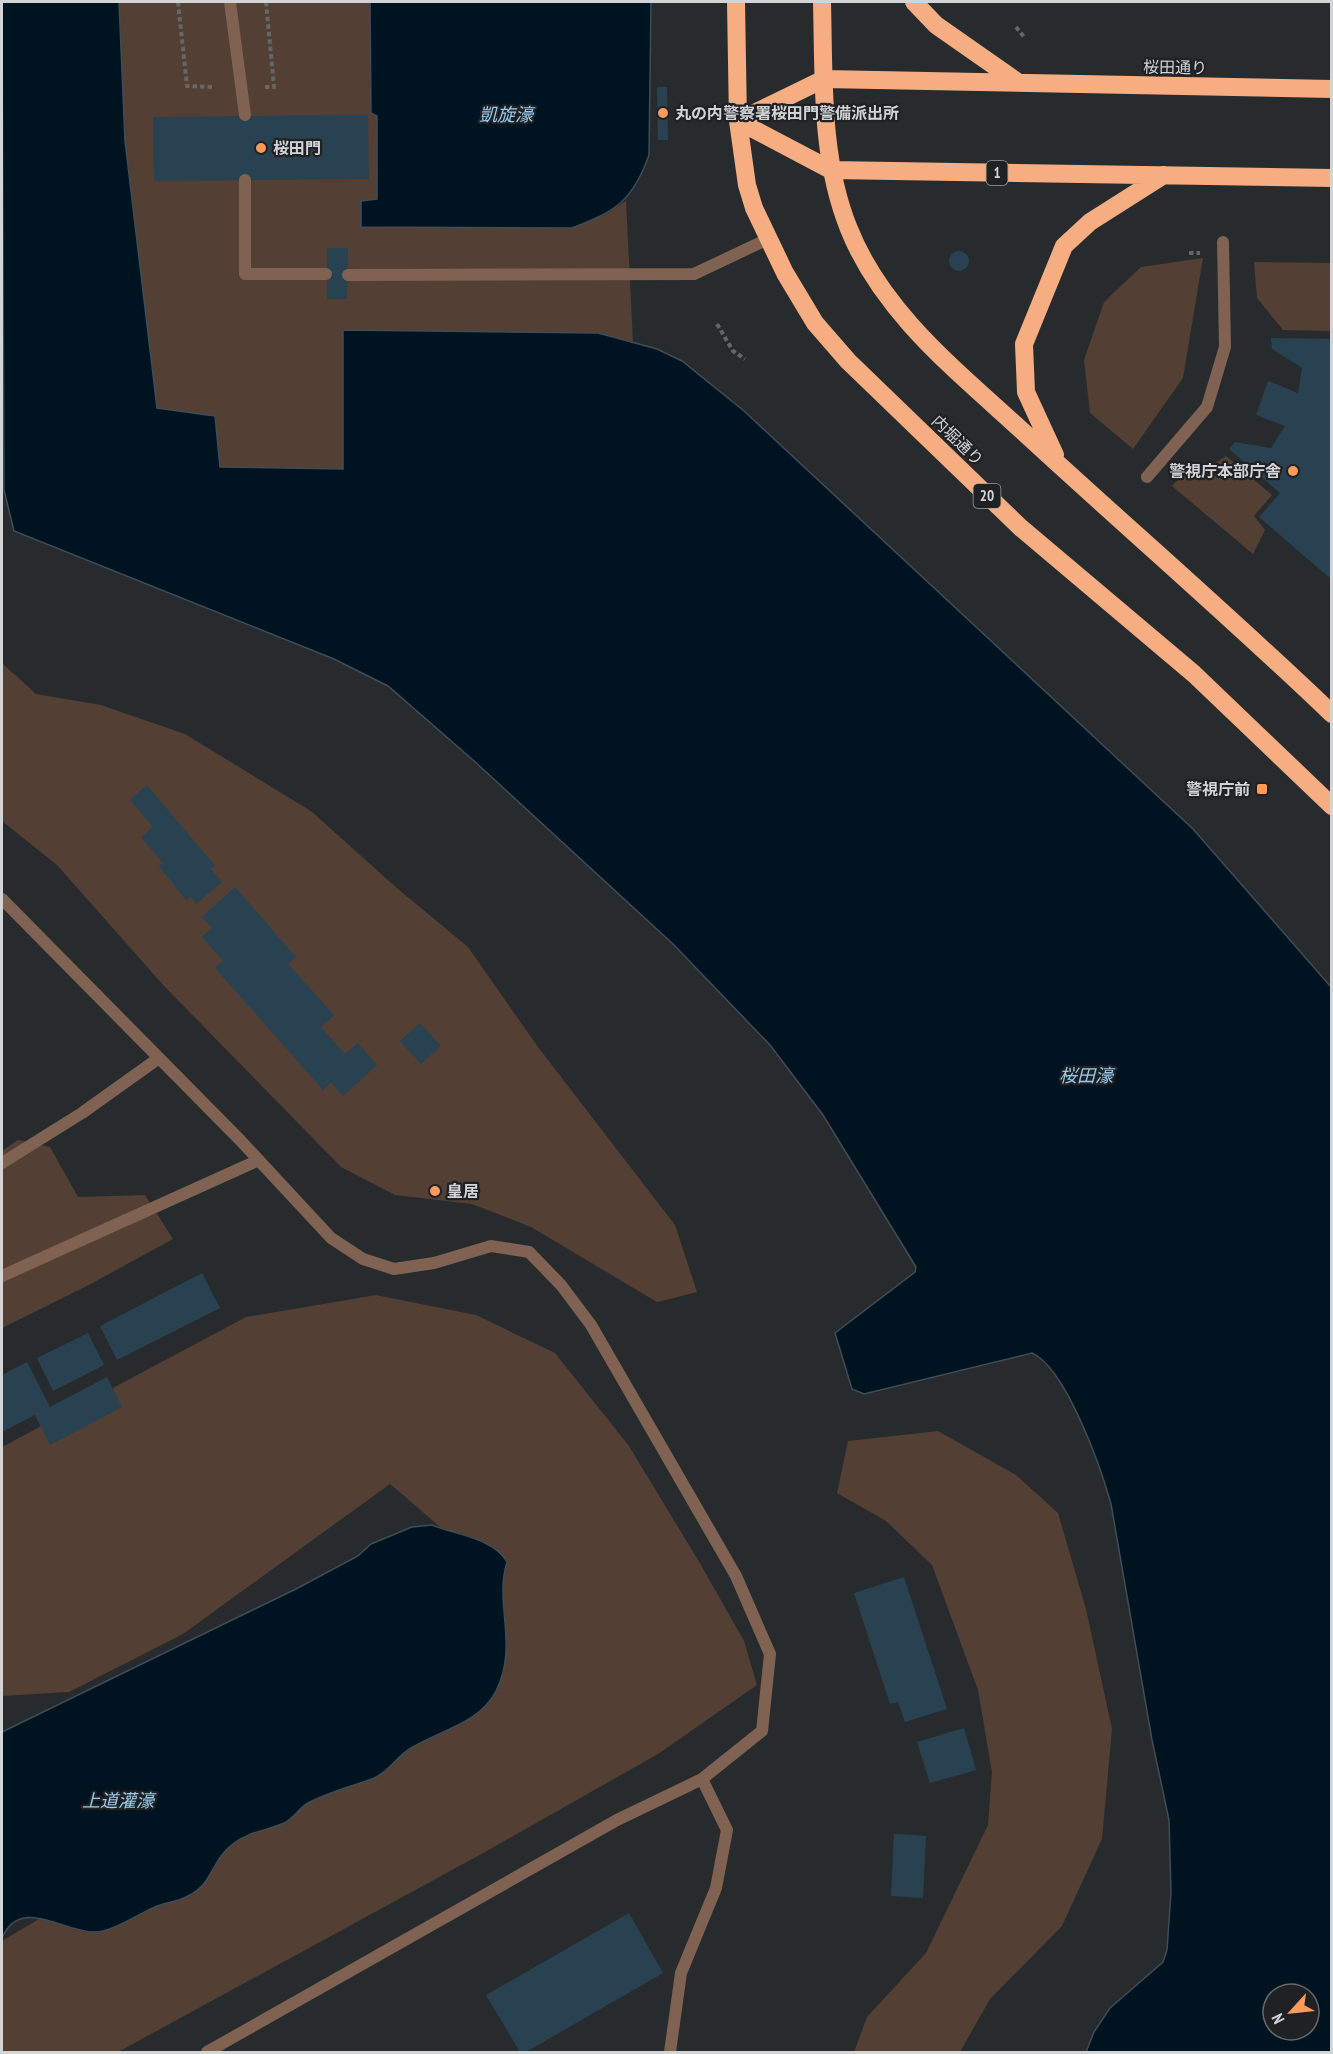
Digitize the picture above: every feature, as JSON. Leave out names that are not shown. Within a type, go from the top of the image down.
[{"type":"highway","name":"内堀通り","points":[[736,2],[738,121],[747,185],[768,239],[795,292],[815,322],[848,361],[1021,528],[1194,674],[1332,806]]},
{"type":"highway","points":[[822,2],[824,79],[831,170],[849,230],[876,280],[923,338],[1059,465],[1246,632],[1332,714]]},
{"type":"highway","points":[[914,2],[936,26],[1019,83]]},
{"type":"highway","points":[[738,121],[824,79]]},
{"type":"highway","name":"桜田通り","points":[[824,79],[1332,88]]},
{"type":"highway","name":"1","points":[[738,121],[831,170],[1332,178]]},
{"type":"highway","points":[[1059,465],[1026,392],[1024,344],[1064,246],[1090,222],[1164,175]]},
{"type":"street","points":[[230,2],[245,115]]},
{"type":"street","points":[[244,180],[245,274],[326,274]]},
{"type":"street","points":[[348,275],[694,274],[768,239]]},
{"type":"street","points":[[1147,477],[1207,407],[1225,347],[1224,243]]},
{"type":"street","points":[[2,899],[259,1160],[331,1238],[363,1259],[394,1269],[434,1263],[491,1246],[529,1252],[561,1285],[591,1325],[736,1576],[770,1654],[762,1731],[702,1779],[617,1820],[207,2052]]},
{"type":"street","points":[[2,1163],[82,1113],[159,1058]]},
{"type":"street","points":[[2,1276],[259,1160]]},
{"type":"street","points":[[670,2052],[681,1973],[716,1888],[727,1830],[702,1779]]},
{"type":"path","points":[[1016,27],[1024,37]]},
{"type":"path","points":[[717,324],[733,351],[746,359]]},
{"type":"shaded area","points":[[119,2],[370,2],[377,116],[377,200],[361,201],[603,216],[626,201],[633,342],[598,333],[343,330],[343,469],[219,467],[215,416],[157,408],[125,141]]},
{"type":"shaded area","points":[[1203,258],[1183,378],[1133,449],[1090,413],[1084,360],[1104,302],[1141,267]]},
{"type":"shaded area","points":[[1254,262],[1331,263],[1331,331],[1283,330],[1257,298]]},
{"type":"shaded area","points":[[1226,456],[1272,495],[1254,516],[1265,530],[1253,554],[1172,486],[1186,471],[1211,466]]},
{"type":"shaded area","points":[[2,663],[36,694],[101,705],[185,734],[311,811],[398,889],[468,947],[538,1047],[675,1225],[697,1292],[657,1302],[531,1227],[472,1204],[395,1195],[341,1167],[164,986],[57,865],[2,821]]},
{"type":"shaded area","points":[[18,1140],[50,1147],[78,1197],[145,1195],[173,1239],[87,1286],[2,1328],[2,1151]]},
{"type":"shaded area","points":[[376,1295],[476,1315],[555,1353],[629,1446],[744,1641],[757,1685],[658,1754],[485,1852],[118,2052],[2,2052],[2,1941],[115,1874],[466,1549],[390,1484],[183,1634],[69,1692],[2,1696],[2,1447],[246,1317]]},
{"type":"shaded area","points":[[938,1431],[1016,1475],[1058,1513],[1086,1609],[1112,1729],[1102,1839],[1062,1926],[990,1999],[960,2052],[854,2052],[867,2017],[926,1953],[988,1825],[992,1772],[978,1690],[932,1565],[886,1521],[837,1493],[848,1441]]},
{"type":"water","name":"桜田濠","points":[[2,2],[119,2],[125,141],[157,408],[215,416],[220,467],[343,469],[343,330],[598,333],[657,349],[682,361],[744,411],[1193,829],[1331,987],[1331,2052],[1086,2052],[1094,2032],[1110,2008],[1163,1962],[1167,1950],[1171,1892],[1169,1820],[1152,1740],[1111,1504],[1091,1444],[1069,1398],[1045,1362],[1032,1353],[864,1394],[852,1389],[835,1333],[915,1272],[916,1267],[823,1115],[770,1045],[673,944],[473,760],[388,686],[334,659],[14,531],[4,490]]},
{"type":"water","name":"凱旋濠","points":[[370,2],[651,2],[649,155],[637,183],[612,209],[572,228],[361,227],[361,201],[377,199],[377,116],[371,113]]},
{"type":"water","name":"上道灌濠","points":[[432,1525],[484,1542],[493,1547],[507,1562],[503,1593],[506,1658],[496,1691],[480,1711],[458,1725],[411,1748],[378,1776],[316,1799],[284,1823],[240,1839],[225,1851],[206,1882],[191,1895],[157,1906],[118,1926],[102,1931],[83,1931],[31,1917],[20,1919],[10,1925],[2,1938],[2,1732],[296,1589],[358,1556],[371,1544],[412,1527]]},
{"type":"building","name":"丸の内警察署桜田門警備派出所","points":[[657,87],[667,87],[668,140],[658,140]]},
{"type":"building","name":"桜田門","points":[[368,115],[369,179],[154,181],[153,117]]},
{"type":"building","points":[[327,248],[348,248],[347,299],[327,299]]},
{"type":"building","points":[[959,251],[966,254],[969,261],[966,268],[959,271],[952,268],[949,261],[952,254]]},
{"type":"building","name":"警視庁本部庁舎","points":[[1271,338],[1332,339],[1332,580],[1259,517],[1280,493],[1229,449],[1235,442],[1271,448],[1285,426],[1256,415],[1268,381],[1298,393],[1302,368],[1272,349]]},
{"type":"building","points":[[147,785],[215,866],[211,869],[222,882],[196,904],[191,897],[186,900],[159,866],[163,863],[141,837],[153,827],[130,800]]},
{"type":"building","points":[[235,887],[296,957],[288,964],[334,1015],[321,1027],[345,1054],[358,1043],[377,1065],[343,1096],[331,1082],[323,1090],[215,968],[223,961],[202,937],[212,928],[202,917]]},
{"type":"building","points":[[420,1023],[441,1046],[421,1064],[400,1041]]},
{"type":"building","points":[[202,1273],[220,1308],[117,1360],[100,1326]]},
{"type":"building","points":[[88,1333],[104,1365],[53,1391],[37,1358]]},
{"type":"building","points":[[27,1362],[50,1407],[107,1377],[122,1407],[50,1445],[35,1415],[2,1432],[2,1375]]},
{"type":"building","points":[[904,1577],[947,1709],[905,1722],[898,1702],[890,1704],[854,1593]]},
{"type":"building","points":[[964,1728],[976,1770],[930,1783],[917,1742]]},
{"type":"building","points":[[894,1834],[926,1836],[923,1898],[891,1896]]},
{"type":"building","points":[[629,1913],[663,1973],[526,2052],[520,2052],[486,1995]]},
{"type":"place","name":"丸の内警察署桜田門警備派出所","points":[[663,113]]},
{"type":"place","name":"桜田門","points":[[261,148]]},
{"type":"place","name":"警視庁本部庁舎","points":[[1293,471]]},
{"type":"place","name":"警視庁前","points":[[1262,789]]},
{"type":"place","name":"皇居","points":[[435,1191]]}]
